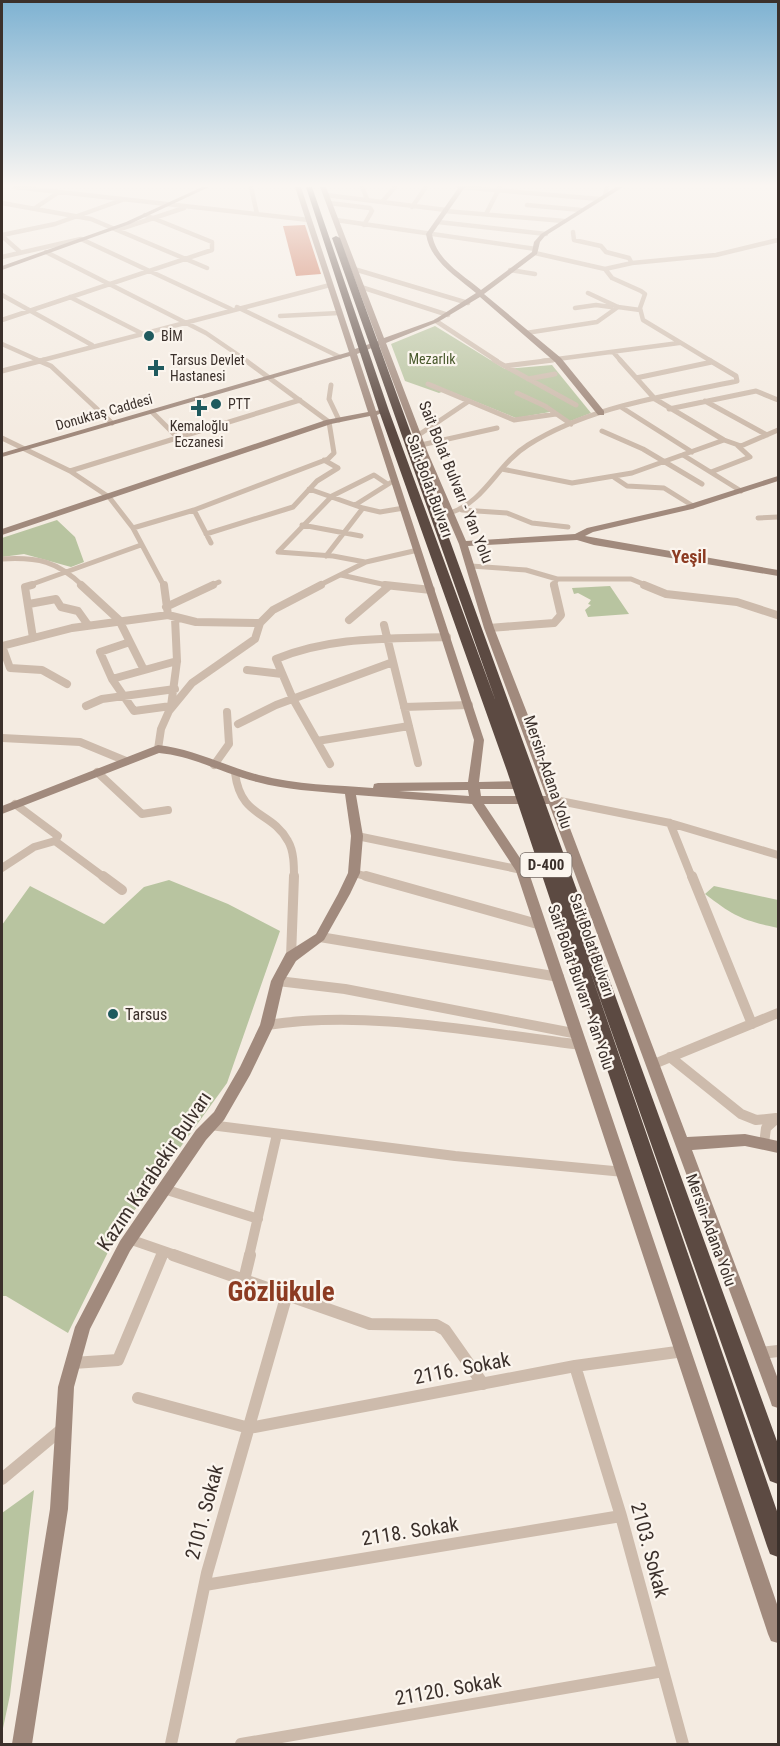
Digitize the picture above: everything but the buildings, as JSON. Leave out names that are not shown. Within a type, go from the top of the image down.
[{"type":"highway","name":"Sait Bolat Bulvarı","points":[[336,268],[362,349],[378,412],[518,785],[536,792],[778,1545]]},
{"type":"highway","name":"Mersin-Adana Yolu","points":[[342,268],[362,349],[536,792],[778,1473]]},
{"type":"street","points":[[79,268],[186,321],[272,378],[329,422],[334,453],[324,460],[194,510],[133,528]]},
{"type":"street","points":[[144,268],[234,308],[362,349]]},
{"type":"street","points":[[2,320],[161,268]]},
{"type":"street","name":"Sait Bolat Bulvarı - Yan Yolu","points":[[325,268],[339,313],[419,440],[463,544],[536,792]]},
{"type":"street","points":[[451,268],[558,360],[601,413]]},
{"type":"street","name":"Sait Bolat Bulvarı - Yan Yolu","points":[[354,269],[361,286],[362,349]]},
{"type":"street","points":[[354,269],[468,303]]},
{"type":"street","points":[[462,510],[489,486],[514,454],[529,444],[571,424],[621,407],[737,381],[738,378],[650,326],[643,320],[640,310],[645,294],[612,278],[605,269]]},
{"type":"street","points":[[510,270],[535,274]]},
{"type":"street","name":"Donuktaş Caddesi","points":[[2,455],[272,378],[362,349],[448,315],[480,295],[510,270]]},
{"type":"street","points":[[2,371],[92,345],[330,285]]},
{"type":"street","points":[[361,286],[448,315]]},
{"type":"street","points":[[588,293],[618,307]]},
{"type":"street","points":[[2,295],[92,345]]},
{"type":"street","points":[[70,297],[141,333]]},
{"type":"street","points":[[575,308],[596,305],[640,310]]},
{"type":"street","points":[[526,333],[597,322],[618,307]]},
{"type":"street","points":[[280,316],[339,313]]},
{"type":"street","points":[[436,321],[505,366],[576,405]]},
{"type":"street","points":[[505,366],[679,343]]},
{"type":"street","points":[[2,344],[51,366],[112,423]]},
{"type":"street","points":[[614,353],[655,399],[724,440],[737,445],[750,457],[711,472]]},
{"type":"street","points":[[636,378],[712,362]]},
{"type":"street","points":[[528,379],[555,374]]},
{"type":"street","points":[[428,384],[514,420],[556,414]]},
{"type":"street","points":[[331,385],[329,399],[339,420]]},
{"type":"street","points":[[669,409],[756,391],[778,400]]},
{"type":"street","points":[[517,393],[571,424]]},
{"type":"street","points":[[70,471],[300,400]]},
{"type":"street","points":[[419,440],[469,401]]},
{"type":"street","points":[[705,401],[767,435]]},
{"type":"street","points":[[621,407],[638,420],[692,452]]},
{"type":"street","points":[[152,412],[179,439]]},
{"type":"street","name":"Sait Bolat Bulvarı - Yan Yolu","points":[[378,412],[391,483],[404,508],[479,740],[473,784],[476,801],[522,870],[778,1634]]},
{"type":"street","points":[[2,532],[329,422],[378,412]]},
{"type":"street","points":[[419,440],[497,428]]},
{"type":"street","points":[[737,445],[749,444],[778,430]]},
{"type":"street","points":[[602,431],[665,461],[702,484]]},
{"type":"street","points":[[2,438],[70,471],[109,497],[133,528],[164,584],[166,607],[172,616],[177,661],[171,706]]},
{"type":"street","points":[[502,468],[568,483],[615,478],[724,440]]},
{"type":"street","points":[[683,455],[741,491]]},
{"type":"street","points":[[206,534],[293,507],[317,481],[338,468],[324,460]]},
{"type":"street","points":[[366,562],[278,552],[332,496],[374,475],[391,483]]},
{"type":"street","points":[[615,478],[627,486],[649,485],[664,488],[693,506]]},
{"type":"street","points":[[577,537],[590,530],[635,522],[693,506],[778,478]]},
{"type":"street","points":[[355,506],[391,483]]},
{"type":"street","points":[[309,489],[355,506],[380,512],[404,508]]},
{"type":"street","points":[[326,556],[363,508]]},
{"type":"street","points":[[194,510],[210,543]]},
{"type":"street","points":[[450,513],[462,510],[507,513],[532,523],[568,527]]},
{"type":"street","points":[[758,518],[778,517]]},
{"type":"street","points":[[302,525],[361,536]]},
{"type":"street","points":[[463,544],[577,537],[594,542],[778,573]]},
{"type":"street","points":[[33,638],[25,587],[141,545]]},
{"type":"street","points":[[158,749],[162,725],[171,706],[184,689],[201,674],[255,639],[260,623],[273,610],[366,562],[418,550]]},
{"type":"street","points":[[2,559],[31,557],[67,571],[119,620],[142,668]]},
{"type":"street","points":[[471,566],[516,569],[545,574],[557,579],[631,579],[666,594],[737,602],[777,615]]},
{"type":"street","points":[[341,575],[389,586],[431,590]]},
{"type":"street","points":[[489,628],[554,623],[561,615],[553,587],[557,579]]},
{"type":"street","points":[[166,607],[219,582]]},
{"type":"street","points":[[349,620],[389,586]]},
{"type":"street","points":[[29,604],[56,599],[61,607],[78,611],[88,625]]},
{"type":"street","points":[[68,684],[42,670],[10,668],[2,646],[88,625],[119,620],[172,616],[196,622],[260,623]]},
{"type":"street","points":[[384,625],[418,763]]},
{"type":"street","points":[[330,764],[293,699],[276,659],[286,653],[340,640],[388,641],[447,637]]},
{"type":"street","points":[[130,642],[100,652],[112,679],[134,711],[171,706]]},
{"type":"street","points":[[112,679],[142,668],[177,661]]},
{"type":"street","points":[[238,724],[293,699],[393,662]]},
{"type":"street","points":[[247,670],[282,674]]},
{"type":"street","points":[[86,706],[102,699],[175,688]]},
{"type":"street","points":[[404,707],[469,705]]},
{"type":"street","points":[[214,765],[229,744],[227,712]]},
{"type":"street","points":[[317,741],[408,726]]},
{"type":"street","points":[[2,738],[41,738],[83,742],[96,745],[126,761]]},
{"type":"street","points":[[2,810],[158,749],[177,751],[235,773],[298,786],[476,801],[536,792],[555,800],[670,823],[778,855]]},
{"type":"street","points":[[97,772],[142,814],[168,810]]},
{"type":"street","points":[[235,773],[236,789],[244,805],[274,825],[288,841],[294,898],[289,934],[291,957]]},
{"type":"street","points":[[350,790],[395,786],[518,785]]},
{"type":"street","name":"Kazım Karabekir Bulvarı","points":[[22,1744],[59,1509],[66,1387],[83,1328],[129,1239],[210,1125],[219,1116],[267,1025],[278,981],[291,957],[320,937],[354,873],[357,837],[350,790]]},
{"type":"street","points":[[555,800],[778,1400]]},
{"type":"street","points":[[15,804],[58,836],[55,842]]},
{"type":"street","points":[[670,823],[752,1024]]},
{"type":"street","points":[[357,837],[522,870]]},
{"type":"street","points":[[2,868],[46,841],[55,842],[122,890]]},
{"type":"street","points":[[354,873],[541,925]]},
{"type":"street","points":[[320,937],[559,977]]},
{"type":"street","points":[[278,981],[317,983],[361,990],[580,1039]]},
{"type":"street","points":[[654,1064],[778,1013]]},
{"type":"street","points":[[267,1025],[302,1019],[328,1019],[580,1039]]},
{"type":"street","points":[[670,1057],[741,1114],[756,1120],[777,1117]]},
{"type":"street","points":[[771,1145],[765,1128],[777,1117]]},
{"type":"street","points":[[210,1125],[454,1156],[624,1172]]},
{"type":"street","points":[[244,1280],[277,1134]]},
{"type":"street","points":[[683,1144],[745,1140],[771,1145]]},
{"type":"street","points":[[164,1188],[258,1219]]},
{"type":"street","points":[[129,1239],[370,1324],[436,1325],[445,1330],[483,1384]]},
{"type":"street","points":[[73,1363],[118,1360],[163,1252]]},
{"type":"street","name":"2101. Sokak","points":[[171,1744],[205,1585],[287,1293]]},
{"type":"street","name":"2116. Sokak","points":[[249,1428],[575,1366],[684,1351]]},
{"type":"street","points":[[761,1353],[778,1351]]},
{"type":"street","name":"2103. Sokak","points":[[575,1366],[621,1516],[683,1744]]},
{"type":"street","points":[[138,1398],[249,1428]]},
{"type":"street","points":[[2,1479],[63,1429]]},
{"type":"street","name":"2118. Sokak","points":[[205,1585],[621,1516]]},
{"type":"street","name":"21120. Sokak","points":[[241,1744],[663,1671]]},
{"type":"green space","name":"Mezarlık","points":[[435,326],[505,369],[552,365],[591,413],[568,422],[550,412],[516,418],[447,390],[439,393],[405,381],[391,344]]},
{"type":"green space","points":[[57,520],[75,537],[84,562],[71,567],[24,554],[2,557],[2,538]]},
{"type":"green space","points":[[610,586],[629,614],[588,617],[585,610],[591,605],[588,604],[591,600],[578,593],[574,594],[572,588]]},
{"type":"green space","points":[[169,880],[228,904],[280,931],[227,1083],[116,1236],[68,1333],[6,1296],[2,1296],[2,925],[30,886],[104,924],[144,887]]},
{"type":"green space","points":[[714,886],[778,900],[778,928],[747,920],[724,908],[705,894]]},
{"type":"green space","points":[[34,1490],[10,1695],[2,1733],[2,1513]]},
{"type":"place","name":"BİM","points":[[149,336]]},
{"type":"place","name":"Tarsus Devlet Hastanesi","points":[[156,368]]},
{"type":"place","name":"PTT","points":[[216,404]]},
{"type":"place","name":"Kemaloğlu Eczanesi","points":[[199,408]]},
{"type":"place","name":"Tarsus","points":[[113,1014]]},
{"type":"district","name":"Yeşil","points":[[689,556]]},
{"type":"district","name":"Gözlükule","points":[[281,1292]]}]
